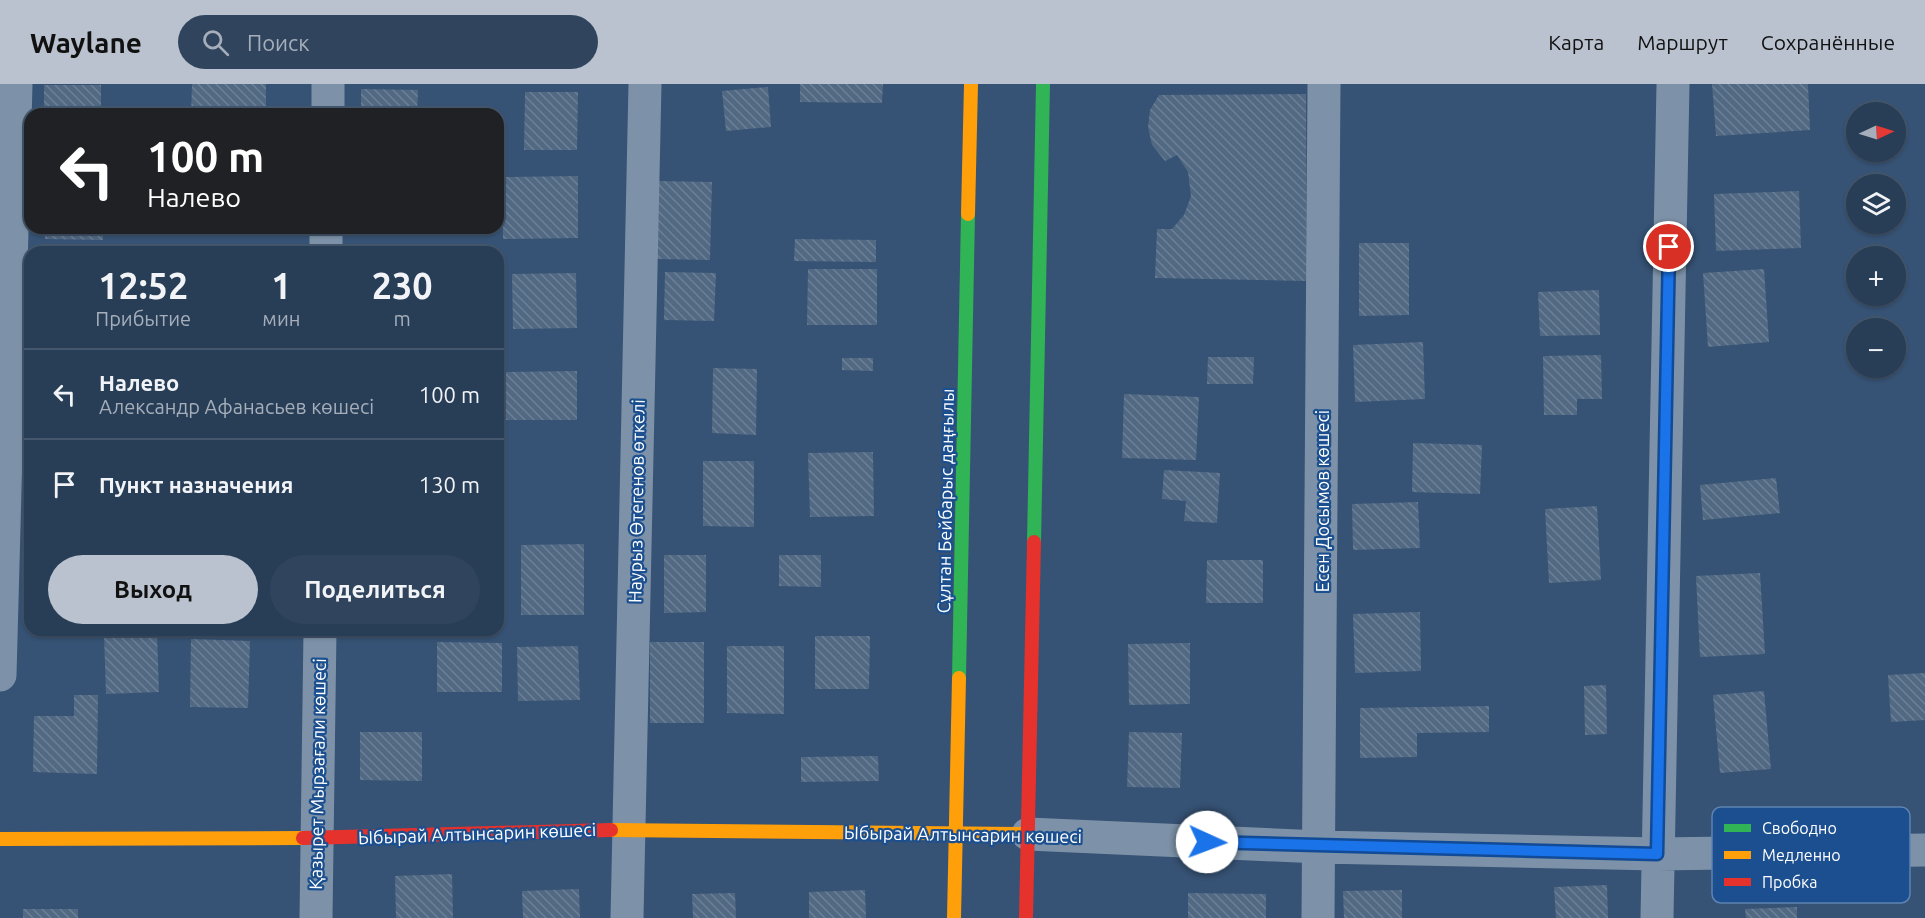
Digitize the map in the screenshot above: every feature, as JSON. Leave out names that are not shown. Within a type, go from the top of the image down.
[{"type":"main road","name":"Сұлтан Бейбарыс даңғылы","points":[[954,918],[972,84]]},
{"type":"main road","points":[[1026,918],[1043,84]]},
{"type":"main road","name":"Ыбырай Алтынсарин көшесі","points":[[0,839],[316,838],[629,829],[1028,834]]},
{"type":"street","points":[[0,675],[16,84]]},
{"type":"street","points":[[328,84],[328,108]]},
{"type":"street","name":"Наурыз Өтегенов өткелі","points":[[627,918],[645,84]]},
{"type":"street","name":"Есен Досымов көшесі","points":[[1318,918],[1324,84]]},
{"type":"street","points":[[1657,918],[1673,84]]},
{"type":"street","name":"Қазырет Мырзағали көшесі","points":[[316,918],[320,636]]},
{"type":"street","name":"Ыбырай Алтынсарин көшесі","points":[[1028,834],[1320,847],[1712,853]]},
{"type":"street","name":"Ыбырай Алтынсарин көшесі","points":[[1910,850],[1925,850]]},
{"type":"building","points":[[192,84],[266,84],[266,108],[191,108]]},
{"type":"building","points":[[800,84],[883,84],[882,103],[800,102]]},
{"type":"building","points":[[1712,84],[1808,84],[1810,130],[1716,136]]},
{"type":"building","points":[[44,85],[101,85],[101,108],[44,108]]},
{"type":"building","points":[[768,87],[771,127],[726,131],[722,91]]},
{"type":"building","points":[[361,89],[418,90],[417,108],[361,108]]},
{"type":"building","points":[[525,92],[578,92],[577,150],[524,150]]},
{"type":"building","points":[[1306,94],[1307,281],[1155,278],[1157,229],[1172,229],[1184,215],[1191,196],[1188,172],[1177,155],[1165,161],[1152,145],[1148,127],[1150,110],[1159,95]]},
{"type":"building","points":[[578,176],[578,238],[503,239],[504,177]]},
{"type":"building","points":[[658,181],[712,182],[710,260],[657,259]]},
{"type":"building","points":[[1799,191],[1801,248],[1716,251],[1714,194]]},
{"type":"building","points":[[45,234],[103,234],[103,240],[45,239]]},
{"type":"building","points":[[795,239],[876,240],[876,262],[794,261]]},
{"type":"building","points":[[1359,243],[1409,243],[1409,315],[1359,316]]},
{"type":"building","points":[[808,269],[877,269],[877,325],[807,325]]},
{"type":"building","points":[[1764,269],[1769,342],[1708,347],[1703,273]]},
{"type":"building","points":[[665,272],[716,273],[714,321],[664,320]]},
{"type":"building","points":[[576,273],[577,328],[513,329],[512,274]]},
{"type":"building","points":[[1599,290],[1600,335],[1540,336],[1538,292]]},
{"type":"building","points":[[1423,342],[1425,399],[1355,402],[1353,345]]},
{"type":"building","points":[[1601,355],[1602,399],[1577,399],[1577,415],[1544,415],[1543,356]]},
{"type":"building","points":[[1208,357],[1254,357],[1253,384],[1207,384]]},
{"type":"building","points":[[842,358],[873,358],[873,371],[842,370]]},
{"type":"building","points":[[713,368],[757,369],[756,435],[712,433]]},
{"type":"building","points":[[577,371],[577,420],[505,420],[505,372]]},
{"type":"building","points":[[1124,394],[1199,397],[1196,460],[1122,458]]},
{"type":"building","points":[[1413,443],[1482,445],[1480,494],[1412,492]]},
{"type":"building","points":[[873,452],[874,516],[810,517],[808,453]]},
{"type":"building","points":[[703,461],[754,461],[754,527],[703,526]]},
{"type":"building","points":[[1164,470],[1220,473],[1217,523],[1184,521],[1186,501],[1162,499]]},
{"type":"building","points":[[1776,478],[1780,513],[1703,520],[1700,485]]},
{"type":"building","points":[[1418,502],[1420,548],[1353,550],[1352,504]]},
{"type":"building","points":[[1597,506],[1601,580],[1549,583],[1545,509]]},
{"type":"building","points":[[584,544],[584,615],[521,615],[521,545]]},
{"type":"building","points":[[664,555],[706,555],[706,612],[664,613]]},
{"type":"building","points":[[779,555],[821,555],[821,587],[779,586]]},
{"type":"building","points":[[1207,560],[1263,560],[1263,603],[1206,603]]},
{"type":"building","points":[[1760,573],[1765,654],[1700,657],[1696,576]]},
{"type":"building","points":[[1420,612],[1421,671],[1355,673],[1353,614]]},
{"type":"building","points":[[104,636],[157,636],[159,692],[106,694]]},
{"type":"building","points":[[815,636],[870,636],[869,689],[815,689]]},
{"type":"building","points":[[191,639],[250,641],[248,708],[190,707]]},
{"type":"building","points":[[437,642],[502,643],[502,692],[437,692]]},
{"type":"building","points":[[650,642],[704,642],[704,723],[650,723]]},
{"type":"building","points":[[1190,643],[1190,704],[1129,705],[1128,644]]},
{"type":"building","points":[[578,646],[580,700],[518,701],[517,647]]},
{"type":"building","points":[[727,646],[784,646],[784,714],[727,713]]},
{"type":"building","points":[[1925,673],[1925,720],[1891,722],[1888,675]]},
{"type":"building","points":[[1606,685],[1607,734],[1585,735],[1584,686]]},
{"type":"building","points":[[1764,691],[1771,769],[1720,773],[1713,695]]},
{"type":"building","points":[[74,695],[98,695],[97,774],[33,772],[34,716],[74,716]]},
{"type":"building","points":[[1489,706],[1489,732],[1417,733],[1417,757],[1360,758],[1360,708]]},
{"type":"building","points":[[360,732],[422,732],[422,781],[360,780]]},
{"type":"building","points":[[1129,732],[1182,733],[1180,788],[1127,787]]},
{"type":"building","points":[[878,756],[879,781],[801,782],[801,757]]},
{"type":"building","points":[[452,874],[453,918],[396,918],[395,876]]},
{"type":"building","points":[[1607,885],[1608,918],[1556,918],[1554,887]]},
{"type":"building","points":[[579,889],[580,918],[523,918],[522,891]]},
{"type":"building","points":[[865,890],[866,918],[809,918],[809,892]]},
{"type":"building","points":[[1402,890],[1402,918],[1344,918],[1343,891]]},
{"type":"building","points":[[735,893],[736,918],[693,918],[692,894]]},
{"type":"building","points":[[1188,893],[1266,894],[1266,918],[1188,918]]},
{"type":"building","points":[[1797,907],[1797,918],[1746,918],[1745,909]]},
{"type":"building","points":[[23,909],[78,909],[78,918],[23,918]]},
{"type":"traffic: fast","points":[[1034,542],[1043,84]]},
{"type":"traffic: fast","points":[[959,678],[968,214]]},
{"type":"traffic: slow","points":[[968,214],[971,84]]},
{"type":"traffic: slow","points":[[954,918],[959,678]]},
{"type":"traffic: slow","points":[[611,830],[1028,834]]},
{"type":"traffic: slow","points":[[0,839],[303,838]]},
{"type":"traffic: jam","points":[[1026,918],[1034,542]]},
{"type":"traffic: jam","points":[[303,838],[611,830]]},
{"type":"route","points":[[1207,842],[1320,847],[1657,854],[1669,247]]}]
